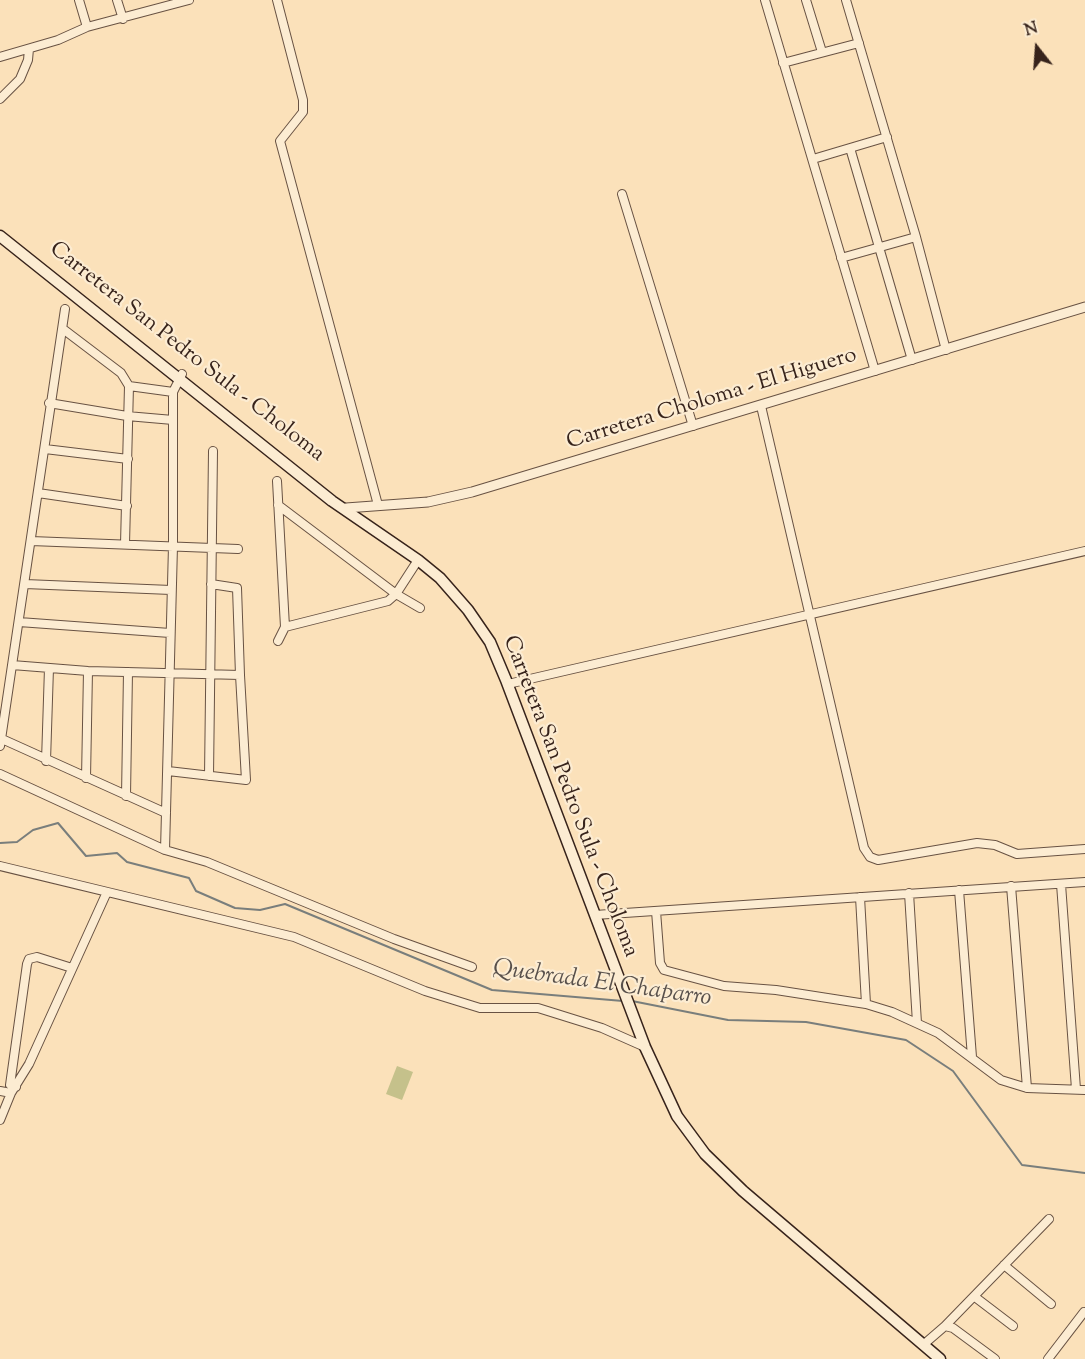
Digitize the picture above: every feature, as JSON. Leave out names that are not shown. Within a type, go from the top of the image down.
[{"type":"main road","name":"Carretera San Pedro Sula - Choloma","points":[[0,230],[181,376]]},
{"type":"main road","name":"Carretera San Pedro Sula - Choloma","points":[[0,236],[338,497],[346,508],[418,560],[440,578],[468,610],[489,642],[508,684],[630,1009],[677,1116],[705,1154],[743,1191],[940,1359]]},
{"type":"street","points":[[78,0],[87,27]]},
{"type":"street","points":[[117,0],[123,19]]},
{"type":"street","points":[[0,57],[29,50],[87,27],[123,19],[158,4],[189,0]]},
{"type":"street","points":[[277,0],[303,100],[303,112],[280,141],[378,505]]},
{"type":"street","points":[[765,0],[875,371]]},
{"type":"street","points":[[806,0],[822,52]]},
{"type":"street","points":[[846,0],[916,237],[946,350]]},
{"type":"street","points":[[783,63],[859,43]]},
{"type":"street","points":[[0,99],[20,79],[28,60],[29,50]]},
{"type":"street","points":[[813,159],[887,137]]},
{"type":"street","points":[[850,148],[912,360]]},
{"type":"street","points":[[622,194],[693,426]]},
{"type":"street","points":[[842,258],[916,237]]},
{"type":"street","name":"Carretera Choloma - El Higuero","points":[[346,508],[428,502],[472,492],[1085,307]]},
{"type":"street","points":[[65,309],[1,742],[166,813]]},
{"type":"street","points":[[63,329],[122,373],[129,386],[125,544]]},
{"type":"street","points":[[165,850],[173,546],[173,392],[181,376]]},
{"type":"street","points":[[129,386],[173,392]]},
{"type":"street","points":[[50,403],[127,416],[173,420]]},
{"type":"street","points":[[761,406],[864,848],[870,856],[878,860],[977,843],[995,845],[1017,854],[1085,849]]},
{"type":"street","points":[[45,449],[128,459]]},
{"type":"street","points":[[209,776],[213,451]]},
{"type":"street","points":[[277,480],[285,627],[278,642]]},
{"type":"street","points":[[38,493],[127,506]]},
{"type":"street","points":[[278,505],[396,594],[420,608]]},
{"type":"street","points":[[31,542],[237,549]]},
{"type":"street","points":[[508,684],[1085,551]]},
{"type":"street","points":[[285,627],[388,601],[396,594],[418,560]]},
{"type":"street","points":[[25,584],[171,590]]},
{"type":"street","points":[[168,771],[246,780],[237,588],[212,584]]},
{"type":"street","points":[[19,622],[170,633]]},
{"type":"street","points":[[12,665],[88,671],[240,675]]},
{"type":"street","points":[[46,761],[49,668]]},
{"type":"street","points":[[86,777],[88,671]]},
{"type":"street","points":[[126,796],[128,672]]},
{"type":"street","points":[[0,774],[165,850],[207,862],[394,939],[472,966]]},
{"type":"street","points":[[0,866],[294,937],[425,991],[480,1008],[538,1008],[602,1028],[645,1047]]},
{"type":"street","points":[[595,915],[1085,882]]},
{"type":"street","points":[[656,911],[660,963],[664,970],[724,986],[786,991],[866,1004],[938,1033],[1001,1080],[1027,1088],[1081,1090],[1060,884]]},
{"type":"street","points":[[1011,886],[1027,1088]]},
{"type":"street","points":[[959,890],[972,1057]]},
{"type":"street","points":[[0,1120],[13,1090],[29,1064],[107,892]]},
{"type":"street","points":[[909,893],[917,1023]]},
{"type":"street","points":[[860,897],[866,1004]]},
{"type":"street","points":[[13,1090],[10,1085],[29,959],[37,957],[72,968]]},
{"type":"street","points":[[0,1091],[13,1090]]},
{"type":"street","points":[[923,1345],[975,1297],[1049,1219]]},
{"type":"street","points":[[1004,1265],[1051,1304]]},
{"type":"street","points":[[975,1297],[1013,1326]]},
{"type":"street","points":[[1048,1359],[1084,1312]]},
{"type":"street","points":[[945,1326],[962,1332],[995,1359]]},
{"type":"shaded area","points":[[397,1066],[413,1072],[402,1100],[386,1094]]},
{"type":"waterway","name":"Quebrada El Chaparro","points":[[0,843],[17,842],[33,830],[58,823],[86,856],[117,853],[127,862],[189,878],[196,891],[235,908],[260,910],[285,904],[492,990],[623,1001]]},
{"type":"waterway","name":"Quebrada El Chaparro","points":[[632,1001],[728,1020],[806,1022],[906,1040],[953,1071],[1022,1165],[1085,1173]]}]
